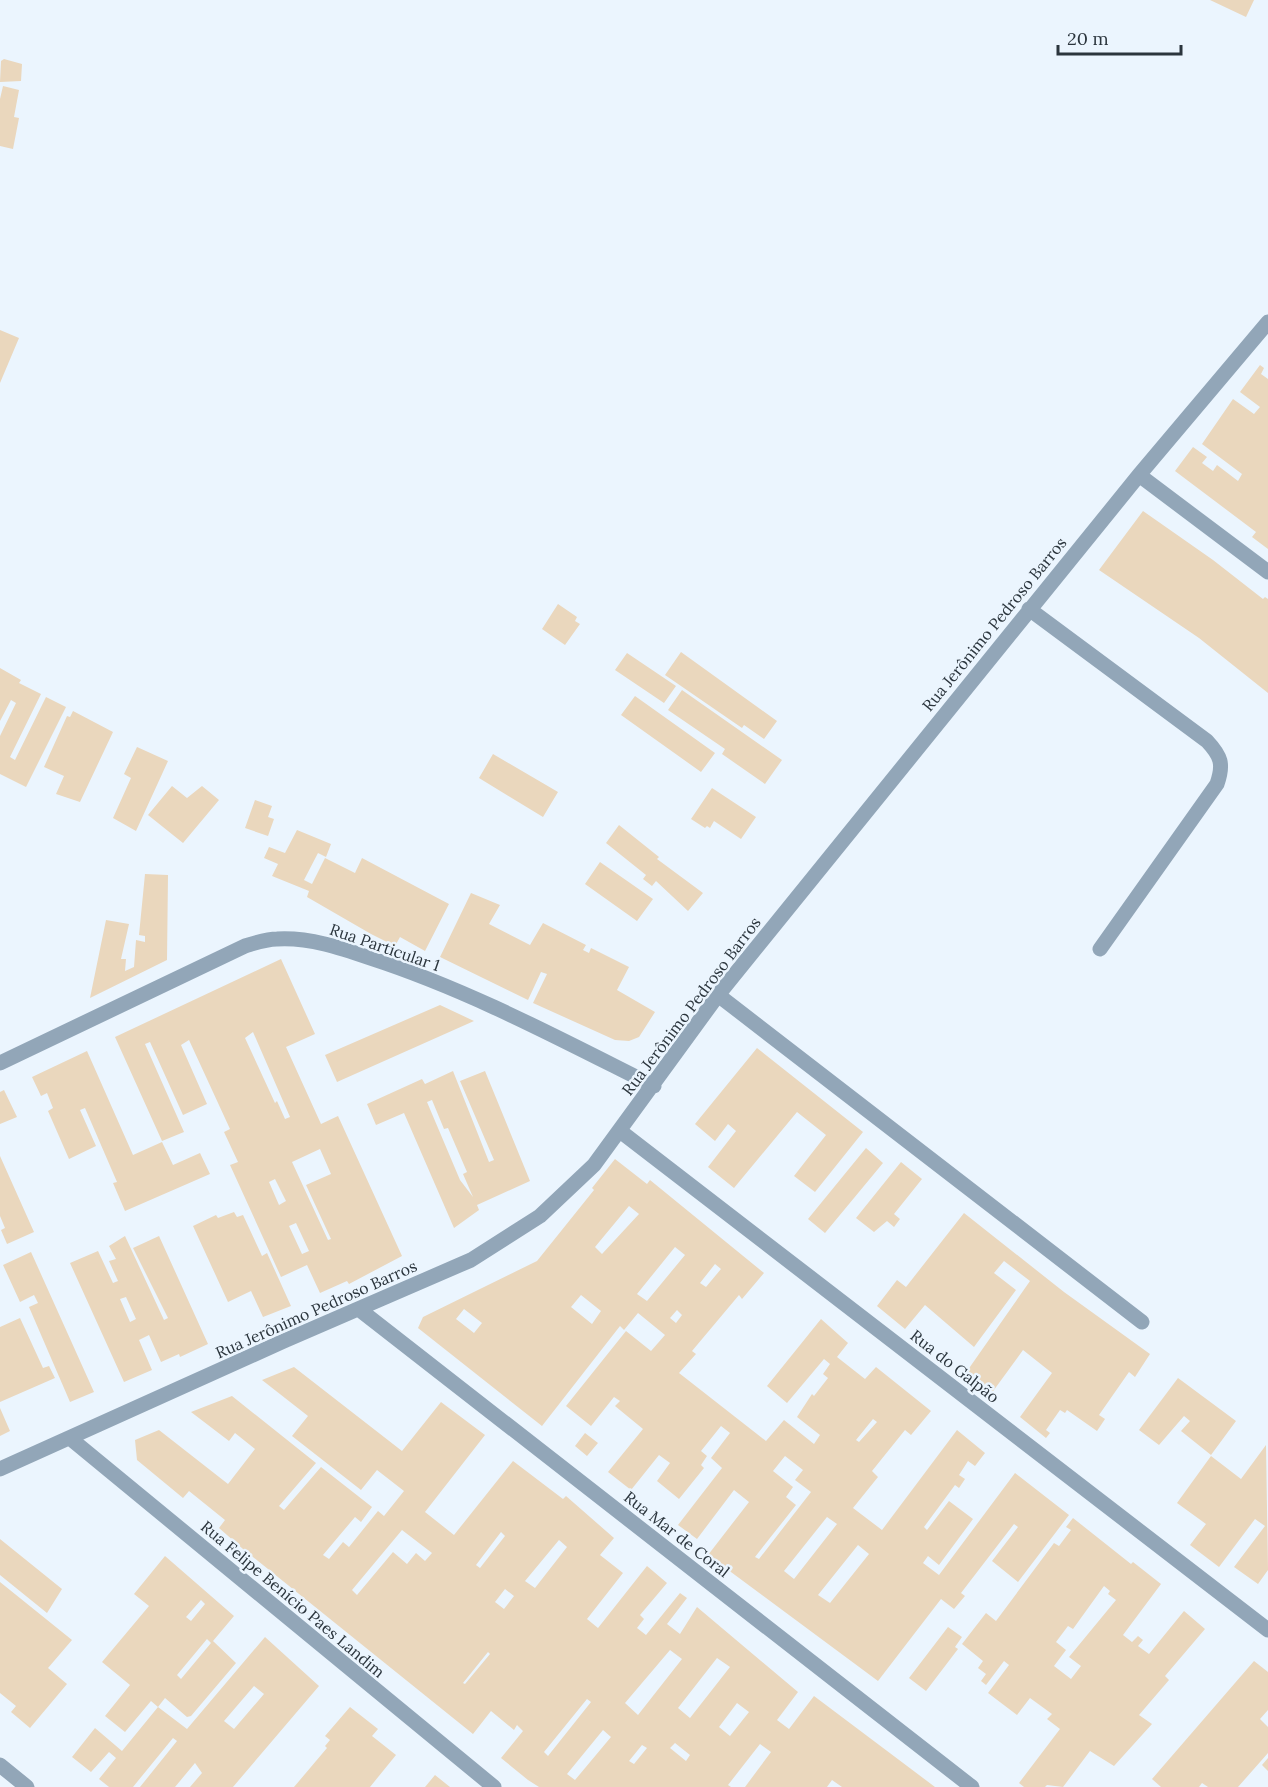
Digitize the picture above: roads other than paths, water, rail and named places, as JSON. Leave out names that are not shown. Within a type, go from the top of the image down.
[{"type":"street","name":"Rua Jerônimo Pedroso Barros","points":[[0,1469],[284,1341],[471,1260],[540,1216],[594,1165],[654,1086],[718,995],[1138,475],[1268,322]]},
{"type":"street","points":[[1138,475],[1268,572]]},
{"type":"street","points":[[1029,609],[1207,741],[1221,756],[1222,769],[1217,784],[1100,949]]},
{"type":"street","name":"Rua Particular 1","points":[[0,1063],[245,946],[276,939],[303,940],[335,946],[398,967],[504,1011],[654,1086]]},
{"type":"street","points":[[718,995],[1142,1322]]},
{"type":"street","name":"Rua do Galpão","points":[[620,1131],[1268,1630]]},
{"type":"street","name":"Rua Mar de Coral","points":[[360,1310],[972,1787]]},
{"type":"street","name":"Rua Felipe Benício Paes Landim","points":[[70,1438],[494,1787]]},
{"type":"street","points":[[0,1765],[27,1787]]}]
